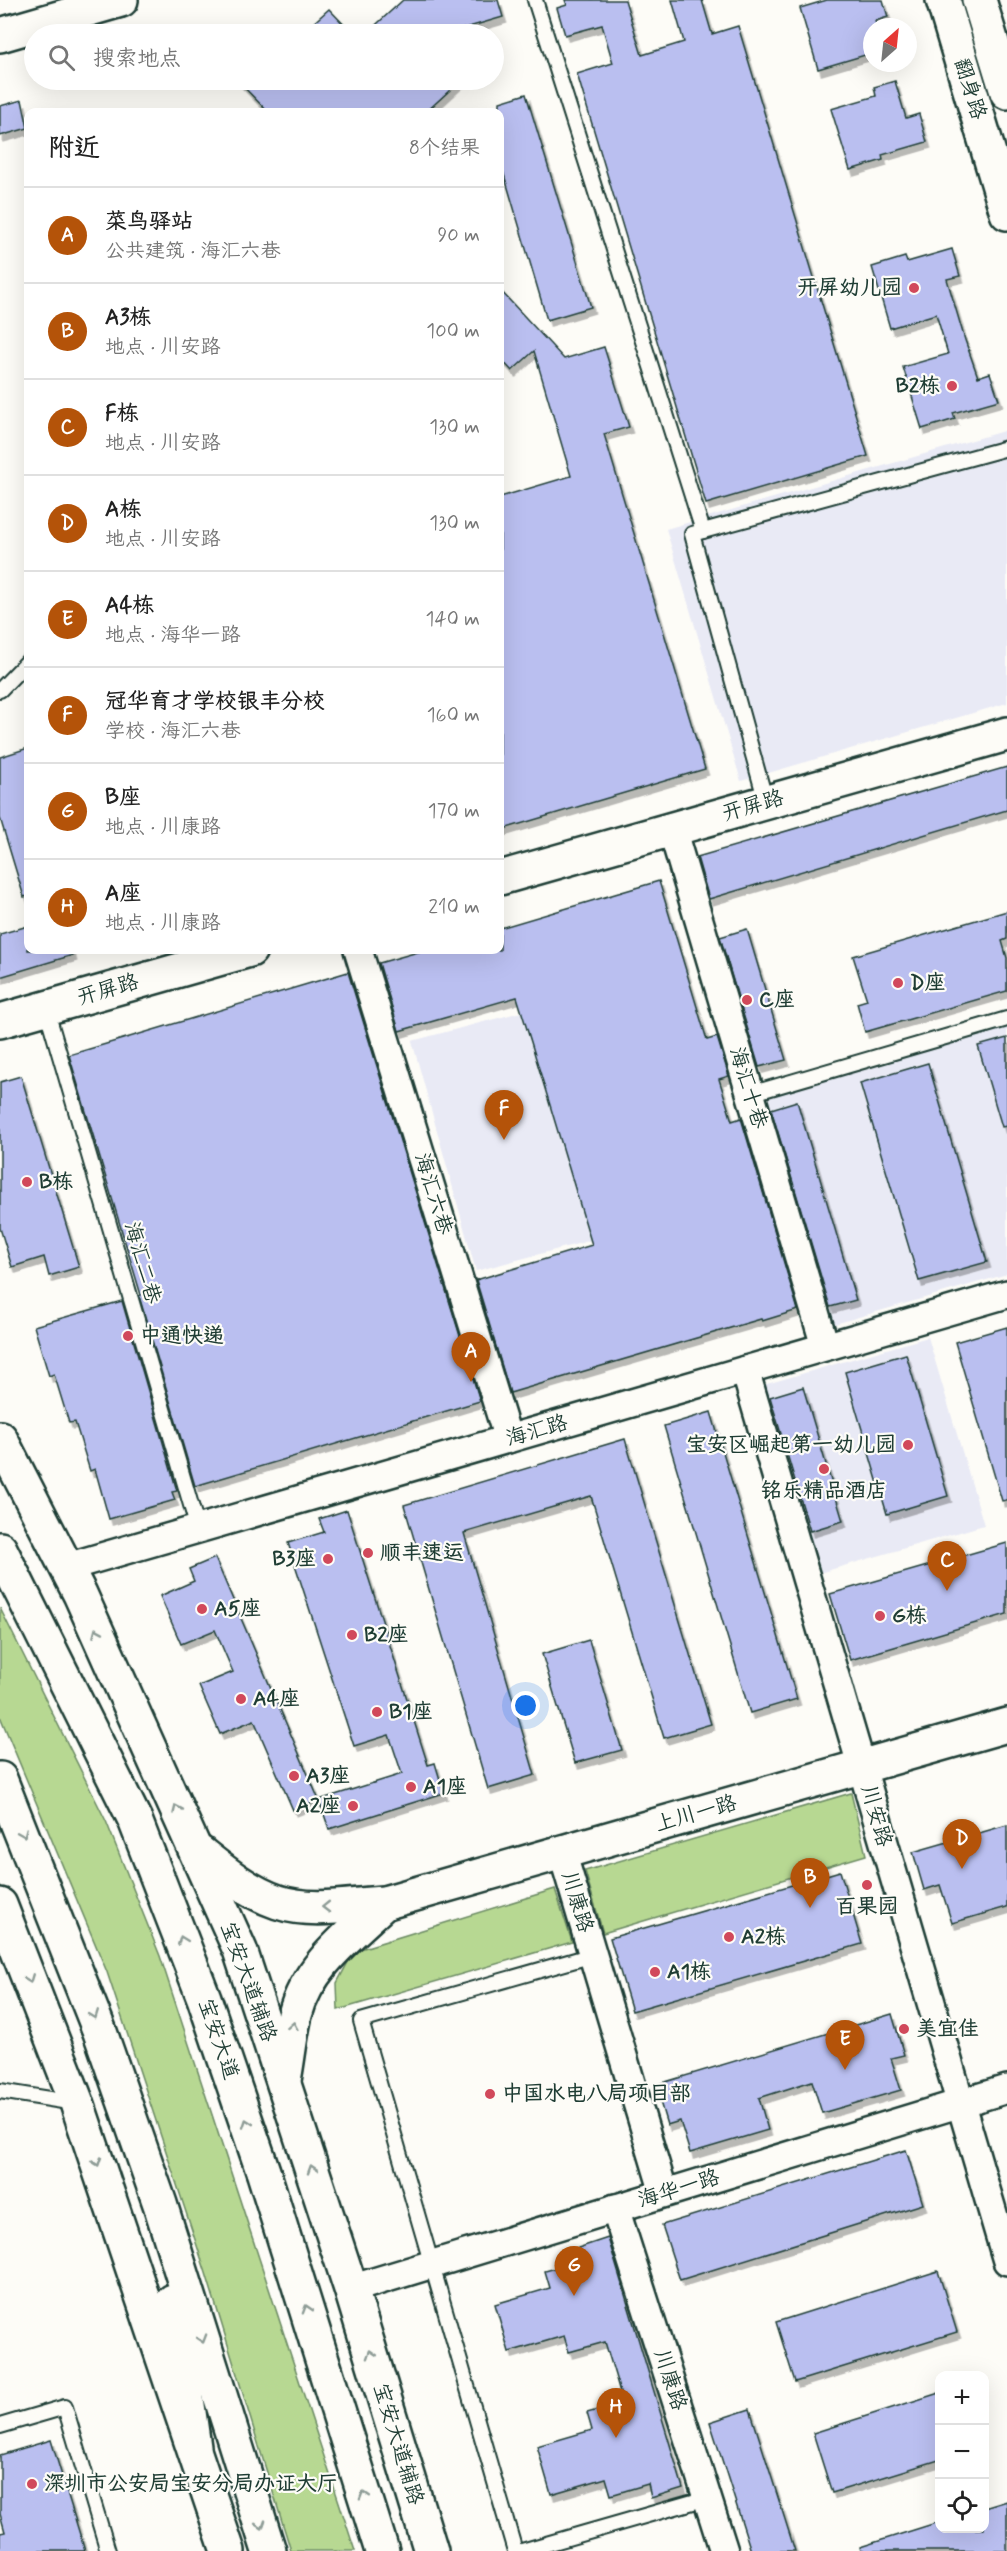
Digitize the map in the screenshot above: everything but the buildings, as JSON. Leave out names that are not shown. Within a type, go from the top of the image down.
[{"type":"main road","points":[[38,24],[121,0]]},
{"type":"main road","name":"翻身路","points":[[943,0],[1007,213]]},
{"type":"main road","name":"翻身路","points":[[979,0],[1007,92]]},
{"type":"main road","points":[[0,35],[24,28]]},
{"type":"main road","name":"开屏路","points":[[504,877],[1007,734]]},
{"type":"main road","name":"开屏路","points":[[0,1021],[236,954]]},
{"type":"main road","name":"宝安大道辅路","points":[[0,1438],[67,1567],[240,1950],[351,2289],[431,2551]]},
{"type":"main road","name":"宝安大道","points":[[0,1549],[135,1820],[204,1998],[264,2174],[382,2551]]},
{"type":"main road","name":"上川一路","points":[[195,1849],[238,1882],[278,1902],[322,1907],[384,1903],[1007,1725]]},
{"type":"main road","points":[[0,1779],[96,2021],[159,2204],[269,2551]]},
{"type":"main road","name":"上川一路","points":[[284,2084],[296,2014],[310,1981],[331,1952],[384,1903]]},
{"type":"main road","points":[[0,1906],[77,2103],[228,2551]]},
{"type":"main road","points":[[159,2204],[194,2447]]},
{"type":"street","name":"海汇十巷","points":[[672,829],[825,1346]]},
{"type":"street","name":"海汇六巷","points":[[359,954],[508,1439]]},
{"type":"street","name":"海汇路","points":[[67,1567],[1007,1294]]},
{"type":"street","name":"川安路","points":[[745,1370],[1007,2261]]},
{"type":"street","name":"川康路","points":[[562,1852],[664,2193]]},
{"type":"street","name":"海华一路","points":[[351,2289],[1007,2089]]},
{"type":"street","name":"川康路","points":[[615,2208],[724,2551]]},
{"type":"lane","points":[[535,0],[703,531]]},
{"type":"lane","points":[[766,802],[692,534],[1007,448]]},
{"type":"lane","points":[[0,690],[24,665]]},
{"type":"lane","name":"海汇二巷","points":[[46,1008],[198,1529]]},
{"type":"lane","points":[[750,1094],[1007,1019]]},
{"type":"lane","points":[[515,2551],[361,2021],[593,1955]]},
{"type":"lane","points":[[0,2091],[77,2103]]},
{"type":"lane","points":[[0,2426],[65,2407],[108,2551]]},
{"type":"lane","points":[[522,2551],[707,2498]]},
{"type":"shaded area","points":[[1007,430],[1007,703],[741,781],[666,529]]},
{"type":"shaded area","points":[[532,1009],[596,1239],[476,1271],[412,1041]]},
{"type":"shaded area","points":[[1007,1019],[1007,1274],[821,1328],[751,1094]]},
{"type":"shaded area","points":[[928,1337],[984,1525],[816,1574],[760,1386]]},
{"type":"green space","points":[[0,1608],[106,1821],[160,1956],[355,2551],[291,2551],[206,2273],[107,1972],[0,1716]]},
{"type":"green space","points":[[851,1793],[866,1855],[603,1933],[585,1871]]},
{"type":"green space","points":[[555,1889],[572,1942],[338,2010],[337,1983],[354,1951]]},
{"type":"place","name":"开屏幼儿园","points":[[914,288]]},
{"type":"place","name":"B2栋","points":[[952,386]]},
{"type":"place","name":"D座","points":[[898,983]]},
{"type":"place","name":"C座","points":[[747,1000]]},
{"type":"place","name":"冠华育才学校银丰分校","points":[[504,1140]]},
{"type":"place","name":"B栋","points":[[27,1182]]},
{"type":"place","name":"中通快递","points":[[128,1336]]},
{"type":"place","name":"菜鸟驿站","points":[[471,1382]]},
{"type":"place","name":"宝安区崛起第一幼儿园","points":[[908,1445]]},
{"type":"place","name":"铭乐精品酒店","points":[[824,1469]]},
{"type":"place","name":"顺丰速运","points":[[368,1553]]},
{"type":"place","name":"B3座","points":[[328,1559]]},
{"type":"place","name":"F栋","points":[[947,1591]]},
{"type":"place","name":"A5座","points":[[202,1609]]},
{"type":"place","name":"G栋","points":[[880,1616]]},
{"type":"place","name":"B2座","points":[[352,1635]]},
{"type":"place","name":"A4座","points":[[241,1699]]},
{"type":"place","name":"B1座","points":[[377,1712]]},
{"type":"place","name":"A3座","points":[[294,1776]]},
{"type":"place","name":"A1座","points":[[411,1787]]},
{"type":"place","name":"A2座","points":[[353,1806]]},
{"type":"place","name":"A栋","points":[[962,1869]]},
{"type":"place","name":"百果园","points":[[867,1885]]},
{"type":"place","name":"A3栋","points":[[810,1908]]},
{"type":"place","name":"A2栋","points":[[729,1937]]},
{"type":"place","name":"A1栋","points":[[655,1972]]},
{"type":"place","name":"美宜佳","points":[[904,2029]]},
{"type":"place","name":"A4栋","points":[[845,2070]]},
{"type":"place","name":"中国水电八局项目部","points":[[490,2094]]},
{"type":"place","name":"B座","points":[[574,2296]]},
{"type":"place","name":"A座","points":[[616,2438]]},
{"type":"place","name":"深圳市公安局宝安分局办证大厅","points":[[32,2484]]}]
